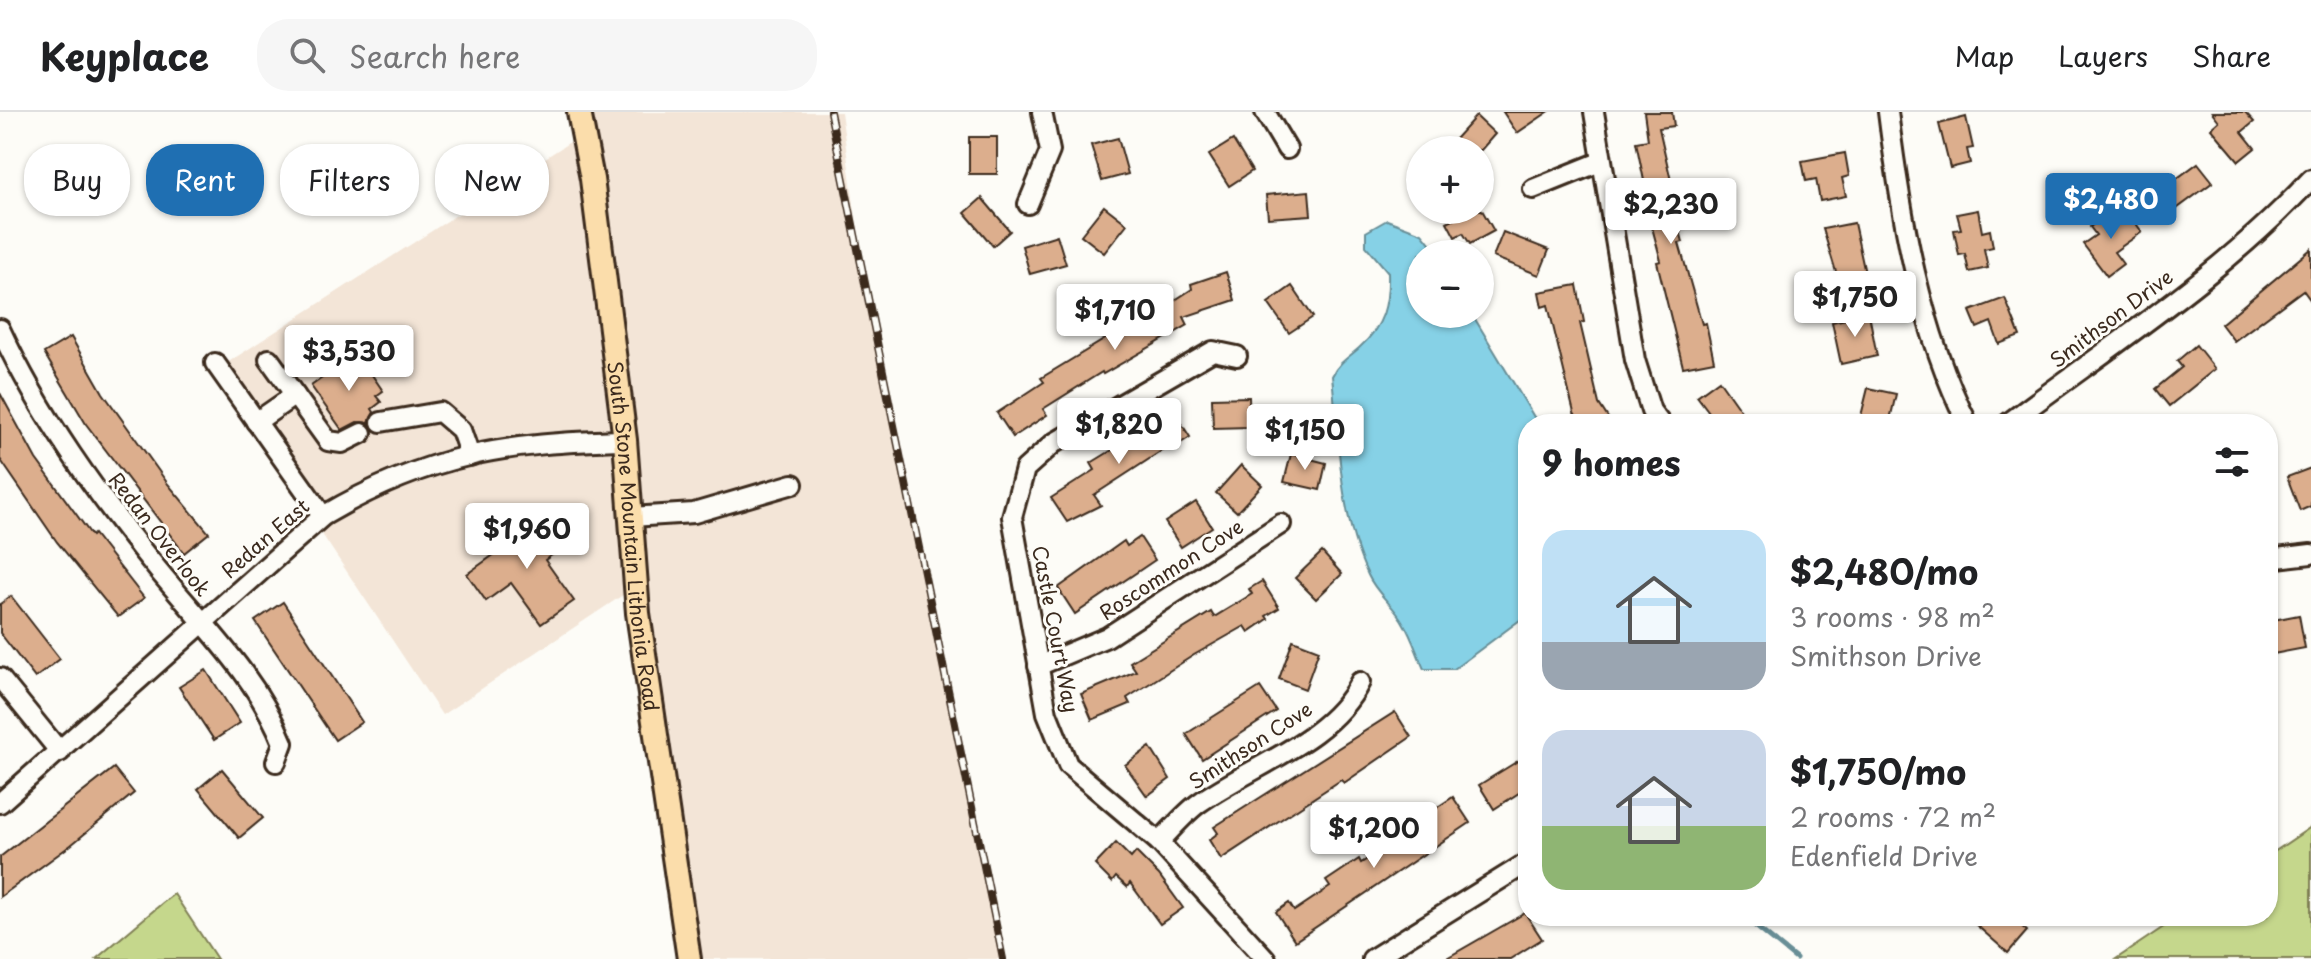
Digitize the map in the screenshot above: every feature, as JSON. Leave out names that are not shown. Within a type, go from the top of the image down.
[{"type":"main road","name":"South Stone Mountain Lithonia Road","points":[[579,112],[592,179],[625,440],[638,613],[689,959]]},
{"type":"street","points":[[1028,204],[1050,151],[1042,112]]},
{"type":"street","points":[[1265,112],[1287,149]]},
{"type":"street","points":[[1594,112],[1635,360],[1653,414]]},
{"type":"street","points":[[1888,112],[1893,155],[1928,326],[1952,394],[1963,414]]},
{"type":"street","points":[[1533,189],[1600,162]]},
{"type":"street","name":"Smithson Drive","points":[[2020,414],[2238,249],[2280,214],[2311,179]]},
{"type":"street","name":"Redan Overlook","points":[[0,329],[17,367],[75,460],[270,711],[283,743],[276,762]]},
{"type":"street","name":"Castle Court Way","points":[[1237,356],[1213,351],[1054,443],[1025,469],[1012,517],[1047,713],[1068,765],[1159,842],[1266,959]]},
{"type":"street","points":[[269,359],[328,441],[342,443],[362,433]]},
{"type":"street","points":[[215,363],[323,516]]},
{"type":"street","points":[[256,422],[295,395]]},
{"type":"street","points":[[381,422],[440,412],[461,430],[470,456]]},
{"type":"street","name":"Redan East","points":[[0,803],[323,516],[377,484],[436,462],[536,442],[625,440]]},
{"type":"street","points":[[631,517],[694,513],[793,484]]},
{"type":"street","name":"Roscommon Cove","points":[[1038,666],[1107,637],[1281,524]]},
{"type":"street","points":[[2278,558],[2311,554]]},
{"type":"street","points":[[0,678],[60,752]]},
{"type":"street","name":"Smithson Cove","points":[[1159,842],[1198,804],[1293,746],[1348,706],[1360,682]]},
{"type":"street","points":[[1372,959],[1518,868]]},
{"type":"shaded area","points":[[582,112],[841,112],[862,261],[982,861],[1007,959],[681,959],[632,589],[442,715],[312,519],[219,368],[455,216],[549,216],[549,156],[584,133]]},
{"type":"green space","points":[[2311,827],[2311,959],[2116,959],[2165,926],[2278,926],[2278,849]]},
{"type":"green space","points":[[174,894],[217,959],[96,959],[166,900]]},
{"type":"water","points":[[1387,220],[1422,233],[1428,240],[1406,240],[1406,328],[1480,328],[1532,414],[1518,414],[1518,621],[1454,669],[1424,669],[1400,617],[1372,582],[1351,528],[1342,477],[1332,376],[1367,340],[1383,314],[1388,272],[1366,246],[1366,232]]},
{"type":"building","points":[[1503,112],[1548,112],[1517,133]]},
{"type":"building","points":[[1644,112],[1672,112],[1674,126],[1659,128],[1672,185],[1668,185],[1683,242],[1679,243],[1702,324],[1706,323],[1714,361],[1683,367],[1645,201],[1648,200],[1636,142],[1648,140]]},
{"type":"building","points":[[2212,112],[2245,112],[2254,122],[2242,132],[2255,148],[2239,161],[2211,128],[2219,121]]},
{"type":"building","points":[[1476,116],[1495,134],[1493,136],[1458,136]]},
{"type":"building","points":[[1966,117],[1973,148],[1967,149],[1970,163],[1950,168],[1939,124]]},
{"type":"building","points":[[969,137],[997,137],[997,174],[969,174]]},
{"type":"building","points":[[1118,138],[1128,174],[1102,181],[1091,145]]},
{"type":"building","points":[[1233,140],[1252,171],[1229,186],[1209,155]]},
{"type":"building","points":[[1845,153],[1849,176],[1842,178],[1846,196],[1820,201],[1816,179],[1806,181],[1802,161]]},
{"type":"building","points":[[2198,163],[2213,182],[2167,216],[2153,196]]},
{"type":"building","points":[[1309,191],[1311,215],[1268,218],[1266,195]]},
{"type":"building","points":[[982,198],[1010,231],[993,246],[965,213]]},
{"type":"building","points":[[1104,206],[1127,224],[1104,253],[1081,235]]},
{"type":"building","points":[[1978,210],[1982,232],[1990,230],[1993,247],[1984,249],[1988,268],[1969,272],[1965,254],[1959,255],[1954,230],[1961,229],[1957,214]]},
{"type":"building","points":[[2127,211],[2142,232],[2114,252],[2123,264],[2107,276],[2083,244],[2096,235],[2090,227],[2103,217],[2108,224]]},
{"type":"building","points":[[1854,223],[1868,287],[1842,292],[1823,229]]},
{"type":"building","points":[[1448,224],[1490,224],[1494,231],[1477,240],[1467,240],[1463,233],[1455,237]]},
{"type":"building","points":[[1503,232],[1549,250],[1539,275],[1494,257]]},
{"type":"building","points":[[1057,235],[1066,264],[1030,274],[1022,246]]},
{"type":"building","points":[[2311,249],[2311,301],[2303,290],[2234,341],[2221,324]]},
{"type":"building","points":[[1226,272],[1235,300],[1184,317],[1188,325],[1102,372],[1043,409],[1047,415],[1013,437],[997,413],[1044,382],[1041,378],[1122,329],[1124,333],[1192,289],[1191,284]]},
{"type":"building","points":[[1577,285],[1584,322],[1580,323],[1599,404],[1606,414],[1574,413],[1548,305],[1542,307],[1539,292]]},
{"type":"building","points":[[1292,286],[1313,317],[1289,333],[1268,303]]},
{"type":"building","points":[[2005,298],[2020,336],[1999,344],[1991,322],[1977,328],[1970,311]]},
{"type":"building","points":[[1869,314],[1877,356],[1841,364],[1832,322]]},
{"type":"building","points":[[71,337],[103,393],[168,484],[209,533],[184,553],[86,424],[44,353]]},
{"type":"building","points":[[2196,345],[2215,369],[2169,406],[2155,389],[2182,367],[2177,361]]},
{"type":"building","points":[[357,353],[383,391],[376,396],[381,402],[372,409],[374,412],[369,423],[357,422],[342,430],[311,386]]},
{"type":"building","points":[[1719,380],[1743,414],[1710,414],[1697,396]]},
{"type":"building","points":[[1868,388],[1896,394],[1891,414],[1862,414]]},
{"type":"building","points":[[0,393],[36,459],[92,536],[94,534],[144,598],[118,617],[57,542],[0,459]]},
{"type":"building","points":[[1249,397],[1250,427],[1213,428],[1212,398]]},
{"type":"building","points":[[1174,412],[1190,437],[1170,450],[1161,441],[1163,450],[1094,495],[1101,505],[1067,522],[1051,498],[1095,470],[1091,463]]},
{"type":"building","points":[[1291,454],[1326,463],[1320,490],[1284,482]]},
{"type":"building","points":[[1241,465],[1262,485],[1237,512],[1216,493]]},
{"type":"building","points":[[2311,468],[2311,506],[2300,511],[2287,477]]},
{"type":"building","points":[[1196,502],[1212,527],[1181,547],[1165,522]]},
{"type":"building","points":[[548,516],[567,544],[545,560],[574,601],[541,624],[511,583],[486,601],[467,574]]},
{"type":"building","points":[[1140,537],[1155,560],[1075,614],[1058,588],[1124,541],[1127,546]]},
{"type":"building","points":[[1322,552],[1342,574],[1316,599],[1295,578]]},
{"type":"building","points":[[1262,581],[1279,608],[1266,616],[1268,619],[1249,632],[1245,626],[1194,655],[1127,698],[1130,704],[1092,720],[1081,694],[1136,671],[1130,662],[1211,612],[1214,617],[1252,594],[1249,589]]},
{"type":"building","points":[[11,596],[60,659],[35,678],[0,633],[0,604]]},
{"type":"building","points":[[283,602],[362,722],[335,740],[255,621]]},
{"type":"building","points":[[2299,615],[2305,648],[2278,653],[2278,619]]},
{"type":"building","points":[[1293,640],[1319,650],[1305,689],[1279,679]]},
{"type":"building","points":[[206,670],[240,723],[214,740],[179,687]]},
{"type":"building","points":[[1260,687],[1276,711],[1202,759],[1186,734]]},
{"type":"building","points":[[1395,712],[1411,737],[1344,783],[1341,780],[1221,859],[1209,840],[1218,833],[1214,827]]},
{"type":"building","points":[[1150,747],[1170,779],[1147,796],[1125,765]]},
{"type":"building","points":[[1518,761],[1518,793],[1494,809],[1479,785]]},
{"type":"building","points":[[114,768],[134,793],[71,845],[0,897],[0,857]]},
{"type":"building","points":[[222,769],[263,818],[239,838],[198,789]]},
{"type":"building","points":[[1453,797],[1470,823],[1295,941],[1276,912],[1289,903],[1294,911],[1330,887],[1326,881],[1424,823],[1421,818]]},
{"type":"building","points":[[1116,843],[1131,858],[1136,852],[1159,875],[1183,908],[1160,924],[1130,883],[1127,887],[1116,877],[1112,882],[1095,865]]},
{"type":"building","points":[[1518,917],[1518,926],[1534,926],[1542,939],[1510,959],[1445,959]]},
{"type":"building","points":[[1977,926],[2021,926],[2027,931],[2008,953]]},
{"type":"waterway","points":[[1755,926],[1796,959]]},
{"type":"railway","points":[[830,112],[1003,959]]}]
